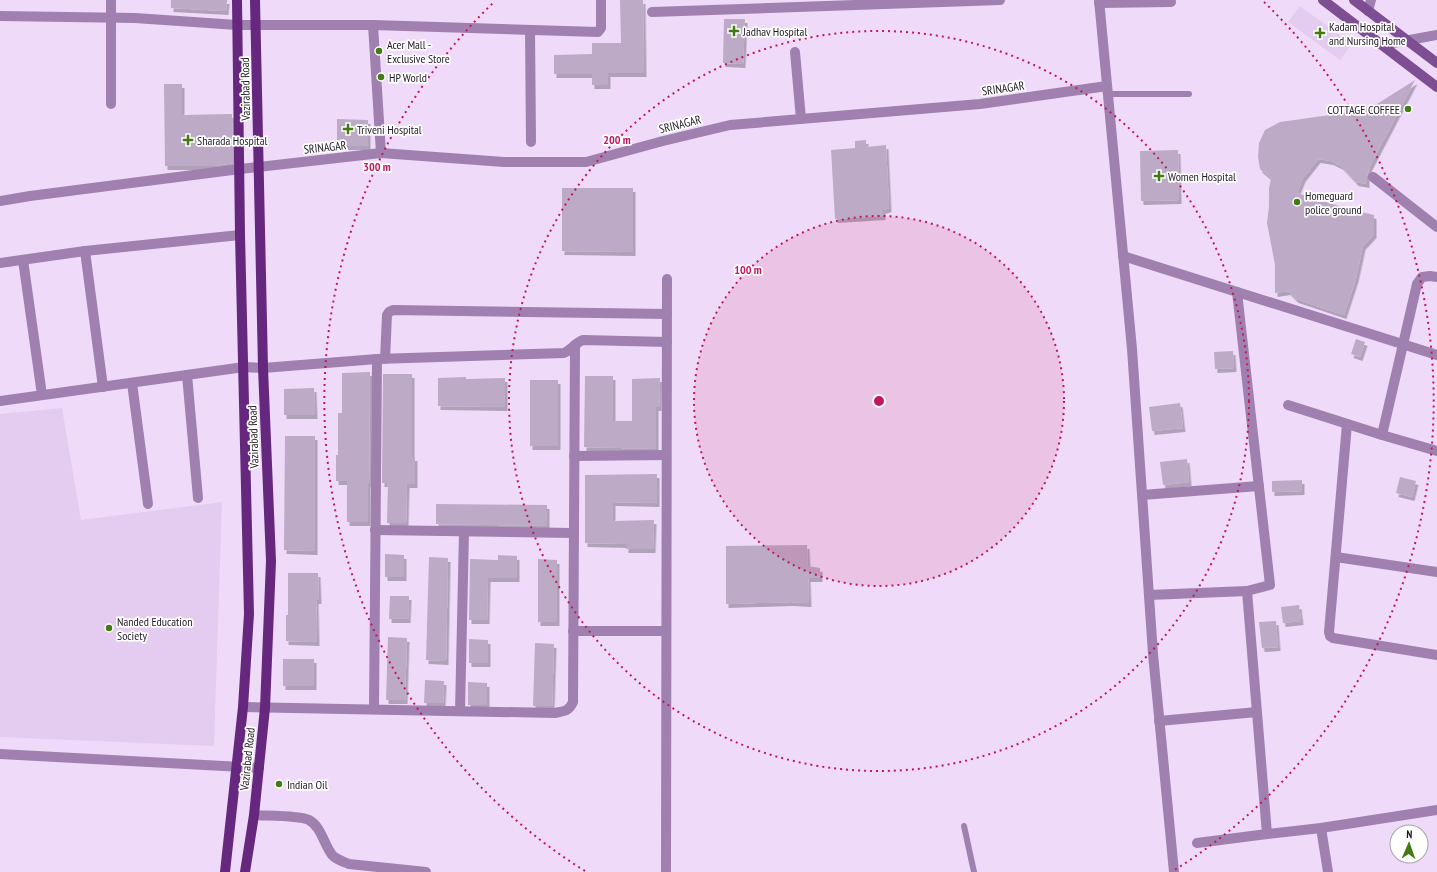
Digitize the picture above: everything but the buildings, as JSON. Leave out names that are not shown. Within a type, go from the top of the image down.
[{"type":"main road","name":"Vazirabad Road","points":[[225,872],[243,707],[249,614],[240,235],[237,0]]},
{"type":"main road","name":"Vazirabad Road","points":[[245,872],[254,815],[265,708],[271,561],[263,368],[260,167],[255,0]]},
{"type":"main road","points":[[1323,0],[1437,87]]},
{"type":"main road","points":[[1354,0],[1437,63]]},
{"type":"street","points":[[111,0],[111,104]]},
{"type":"street","points":[[0,16],[111,18],[237,25],[373,25],[598,32],[601,28],[601,0]]},
{"type":"street","points":[[652,12],[1000,0]]},
{"type":"street","points":[[1170,0],[1171,2],[1099,1],[1132,349],[1159,721],[1174,872]]},
{"type":"street","points":[[1368,11],[1371,0]]},
{"type":"street","points":[[373,25],[381,153]]},
{"type":"street","points":[[530,30],[531,142]]},
{"type":"street","points":[[1382,46],[1437,35]]},
{"type":"street","points":[[795,52],[801,119]]},
{"type":"street","name":"SRINAGAR","points":[[0,201],[240,169],[381,153],[504,162],[586,162],[730,125],[980,104],[1107,90]]},
{"type":"street","points":[[1373,177],[1437,227]]},
{"type":"street","points":[[0,263],[85,251],[240,235]]},
{"type":"street","points":[[85,251],[103,387]]},
{"type":"street","points":[[1123,256],[1437,355]]},
{"type":"street","points":[[23,260],[42,395]]},
{"type":"street","points":[[1382,435],[1417,284],[1422,277],[1437,277]]},
{"type":"street","points":[[666,872],[667,280]]},
{"type":"street","points":[[1149,595],[1247,591],[1270,585],[1237,292]]},
{"type":"street","points":[[374,709],[375,530],[381,359],[387,314],[393,310],[667,314]]},
{"type":"street","points":[[0,401],[244,367],[263,368],[381,359],[564,354],[578,342],[583,340],[667,342]]},
{"type":"street","points":[[243,707],[555,713],[570,708],[573,702],[575,345]]},
{"type":"street","points":[[187,375],[198,498]]},
{"type":"street","points":[[132,383],[148,504]]},
{"type":"street","points":[[1288,405],[1437,451]]},
{"type":"street","points":[[1347,424],[1329,632],[1330,636],[1333,638],[1437,655]]},
{"type":"street","points":[[574,456],[666,455]]},
{"type":"street","points":[[1142,496],[1259,486]]},
{"type":"street","points":[[375,530],[573,533]]},
{"type":"street","points":[[460,711],[464,532]]},
{"type":"street","points":[[1336,557],[1437,572]]},
{"type":"street","points":[[1247,591],[1267,834]]},
{"type":"street","points":[[573,631],[666,631]]},
{"type":"street","points":[[1159,721],[1257,712]]},
{"type":"street","points":[[0,754],[259,768]]},
{"type":"street","points":[[1197,843],[1321,828],[1437,810]]},
{"type":"street","points":[[254,815],[300,818],[308,820],[317,827],[332,855],[339,860],[350,864],[426,872]]},
{"type":"street","points":[[1321,828],[1328,872]]},
{"type":"lane","points":[[1107,90],[1189,94]]},
{"type":"lane","points":[[964,826],[974,872]]},
{"type":"shaded area","points":[[1300,6],[1352,44],[1340,60],[1288,22]]},
{"type":"shaded area","name":"Nanded Education Society","points":[[62,408],[81,520],[222,502],[214,746],[0,737],[0,414]]},
{"type":"place","name":"Jadhav Hospital","points":[[734,31]]},
{"type":"place","name":"Kadam Hospital and Nursing Home","points":[[1320,33]]},
{"type":"place","name":"Acer Mall - Exclusive Store","points":[[379,51]]},
{"type":"place","name":"HP World","points":[[381,77]]},
{"type":"place","name":"COTTAGE COFFEE","points":[[1408,109]]},
{"type":"place","name":"Triveni Hospital","points":[[348,129]]},
{"type":"place","name":"Sharada Hospital","points":[[188,140]]},
{"type":"place","name":"Women Hospital","points":[[1159,176]]},
{"type":"place","name":"Homeguard police ground","points":[[1297,202]]},
{"type":"place","name":"Nanded Education Society","points":[[109,628]]},
{"type":"place","name":"Indian Oil","points":[[279,784]]}]
